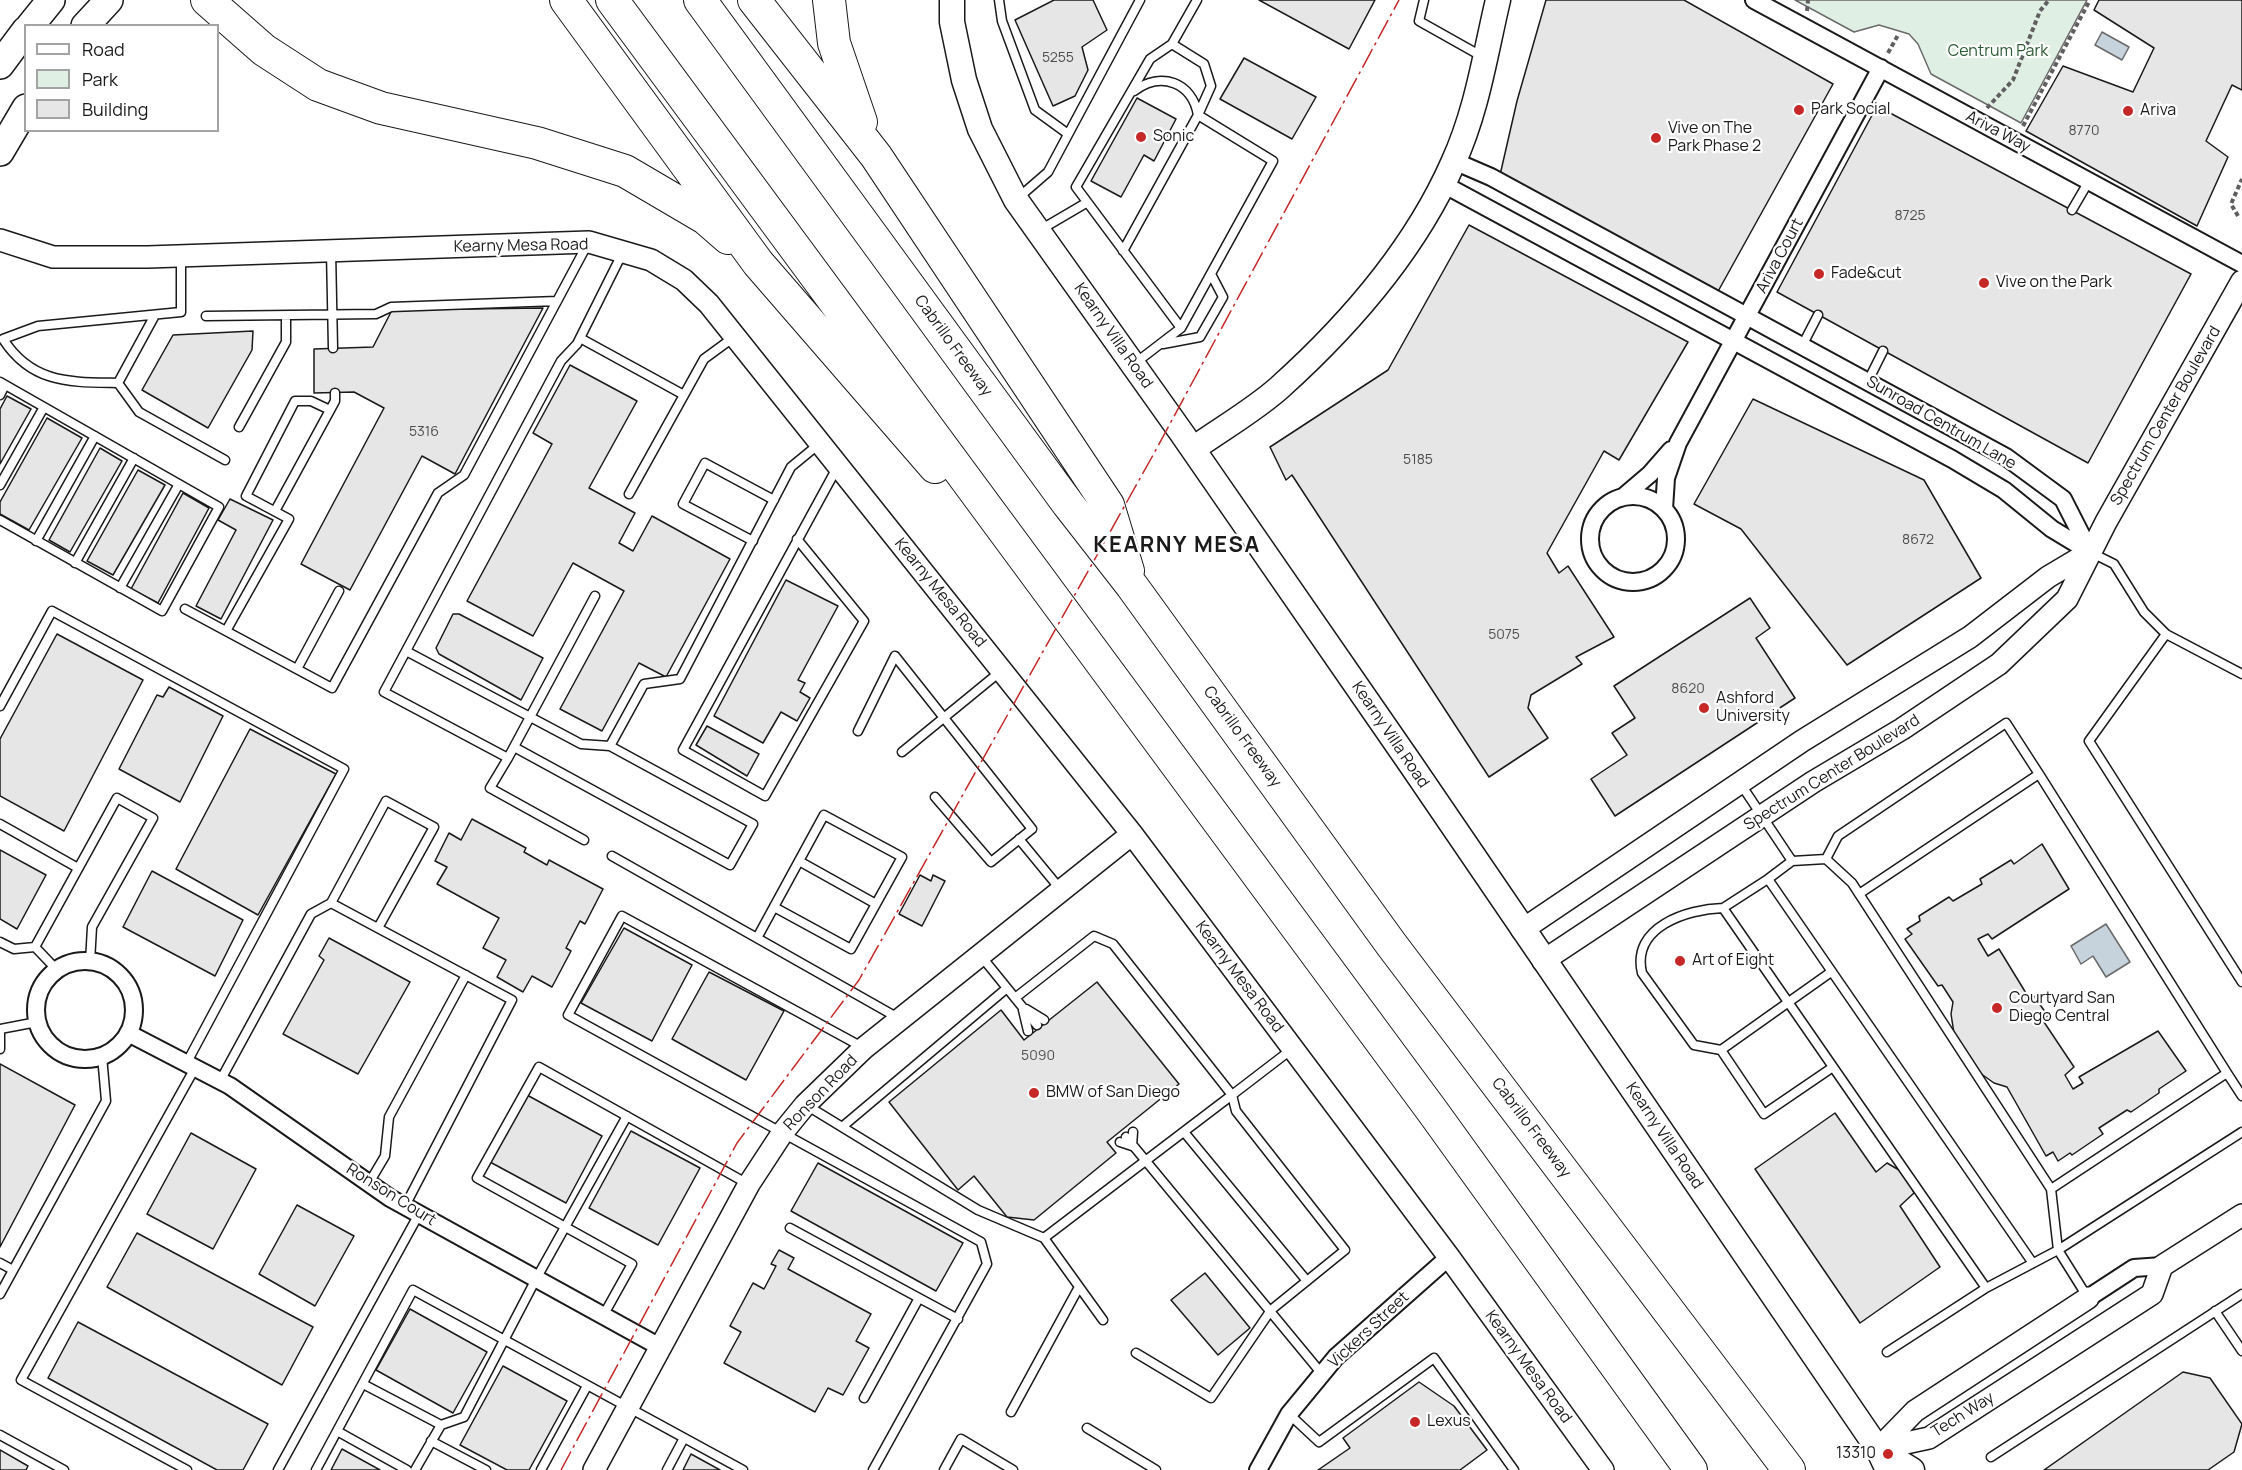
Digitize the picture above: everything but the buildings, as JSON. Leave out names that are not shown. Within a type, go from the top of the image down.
[{"type":"highway","points":[[207,0],[264,50],[318,85],[381,108],[537,143],[625,171],[705,218],[759,263]]},
{"type":"highway","points":[[566,0],[759,263],[1100,659]]},
{"type":"highway","points":[[612,0],[1426,1103],[1691,1470]]},
{"type":"highway","name":"Cabrillo Freeway","points":[[700,0],[1068,504],[1132,586],[1391,944],[1789,1470]]},
{"type":"highway","points":[[754,0],[876,156],[1108,505],[1132,586]]},
{"type":"highway","points":[[829,0],[834,43],[851,99],[876,156]]},
{"type":"main road","points":[[32,24],[51,0]]},
{"type":"main road","points":[[87,24],[109,0]]},
{"type":"main road","name":"Kearny Villa Road","points":[[952,0],[952,22],[964,80],[980,129],[1016,200],[1193,449],[1883,1459],[1912,1470]]},
{"type":"main road","points":[[1193,449],[1277,390],[1353,315],[1409,242],[1454,161],[1478,92],[1498,0]]},
{"type":"main road","points":[[0,65],[24,33]]},
{"type":"main road","points":[[0,152],[24,111]]},
{"type":"street","name":"Ariva Way","points":[[1754,0],[2242,264]]},
{"type":"street","name":"Ariva Court","points":[[1678,443],[1650,474],[1623,497],[1610,502],[1599,513],[1592,526],[1590,540],[1593,555],[1600,568],[1612,577],[1626,582],[1640,582],[1654,577],[1666,568],[1674,555],[1677,541],[1675,526],[1664,509],[1666,478],[1678,443],[1881,68]]},
{"type":"street","name":"Sunroad Centrum Lane","points":[[1454,161],[1491,177],[2006,457],[2063,499],[2090,552]]},
{"type":"street","name":"Sunroad Centrum Lane","points":[[1443,184],[1961,464],[2004,490],[2052,529],[2090,552]]},
{"type":"street","name":"Kearny Mesa Road","points":[[0,240],[53,256],[181,256],[589,242],[651,260],[684,280],[709,304],[735,336],[1131,834],[1449,1257],[1603,1470]]},
{"type":"street","name":"Spectrum Center Boulevard","points":[[1543,961],[1813,782],[1902,729],[1999,664],[2067,599],[2090,552],[2239,292]]},
{"type":"street","points":[[1623,497],[1638,496],[1652,500],[1664,509]]},
{"type":"street","name":"Spectrum Center Boulevard","points":[[1522,930],[1740,783],[1970,637],[2048,577],[2090,552]]},
{"type":"street","name":"Ronson Road","points":[[594,1470],[749,1184],[783,1132],[805,1105],[864,1048],[1131,834]]},
{"type":"street","points":[[79,962],[90,962],[112,970],[128,987],[133,1010],[128,1033],[112,1050],[102,1056],[78,1058],[57,1050],[48,1042],[37,1022],[37,998],[48,978],[57,970],[79,962]]},
{"type":"street","name":"Ronson Court","points":[[128,1033],[220,1081],[412,1210],[660,1347]]},
{"type":"street","name":"Tech Way","points":[[1883,1459],[1915,1411],[2134,1268],[2162,1266],[2242,1215]]},
{"type":"street","name":"Vickers Street","points":[[1258,1470],[1288,1414],[1336,1357],[1449,1257]]},
{"type":"street","name":"Tech Way","points":[[1883,1459],[1929,1438],[2152,1294],[2162,1266]]},
{"type":"lane","points":[[999,0],[1002,21],[1035,110],[1068,134]]},
{"type":"lane","points":[[1016,200],[1048,172],[1140,0]]},
{"type":"lane","points":[[1181,328],[1076,187],[1149,58],[1172,44],[1197,0]]},
{"type":"lane","points":[[1424,0],[1419,21],[1486,59]]},
{"type":"lane","points":[[1123,252],[1198,115],[1211,86],[1204,63],[1172,44]]},
{"type":"lane","points":[[1131,93],[1148,82],[1171,81],[1190,93],[1198,115],[1273,161],[1181,328],[1133,365]]},
{"type":"lane","points":[[2072,210],[2089,181]]},
{"type":"lane","points":[[1038,232],[1086,203]]},
{"type":"lane","points":[[185,609],[332,688],[438,493],[464,475],[589,242]]},
{"type":"lane","points":[[331,251],[333,348]]},
{"type":"lane","points":[[508,758],[384,692],[561,361],[580,338],[623,252]]},
{"type":"lane","points":[[118,383],[64,382],[39,373],[15,357],[3,339],[38,326],[181,312],[181,256]]},
{"type":"lane","points":[[1159,345],[1200,337],[1223,297],[1211,274]]},
{"type":"lane","points":[[206,316],[376,314],[392,307],[557,301]]},
{"type":"lane","points":[[118,383],[155,315]]},
{"type":"lane","points":[[1802,345],[1818,315]]},
{"type":"lane","points":[[239,427],[286,342],[286,316]]},
{"type":"lane","points":[[629,494],[704,359],[735,336]]},
{"type":"lane","points":[[580,338],[684,395]]},
{"type":"lane","points":[[1868,381],[1883,351]]},
{"type":"lane","points":[[118,383],[139,412],[225,460]]},
{"type":"lane","points":[[0,395],[3,384],[219,507],[162,611],[0,520]]},
{"type":"lane","points":[[275,511],[335,401],[334,393]]},
{"type":"lane","points":[[226,631],[289,519],[246,496],[296,401],[312,401],[330,410]]},
{"type":"lane","points":[[0,485],[44,407]]},
{"type":"lane","points":[[36,541],[95,436]]},
{"type":"lane","points":[[610,746],[644,684],[680,679],[791,467],[820,443]]},
{"type":"lane","points":[[75,563],[134,458]]},
{"type":"lane","points":[[753,541],[683,504],[705,463],[774,500]]},
{"type":"lane","points":[[797,539],[864,621],[765,796],[683,750],[797,539],[838,466]]},
{"type":"lane","points":[[120,588],[179,484]]},
{"type":"lane","points":[[2090,552],[2114,564],[2144,612],[2166,634],[2242,674]]},
{"type":"lane","points":[[297,669],[339,591]]},
{"type":"lane","points":[[584,840],[490,788],[595,596]]},
{"type":"lane","points":[[0,706],[52,611],[344,769],[190,1066],[21,1380],[187,1470]]},
{"type":"lane","points":[[2166,634],[2090,741],[2242,982]]},
{"type":"lane","points":[[406,651],[581,744],[610,746],[753,824],[730,865],[514,747]]},
{"type":"lane","points":[[858,731],[895,656],[1032,829],[991,862],[935,797]]},
{"type":"lane","points":[[902,752],[1002,670]]},
{"type":"lane","points":[[1826,859],[1838,836],[2006,723],[2242,1096]]},
{"type":"lane","points":[[1859,894],[2039,774]]},
{"type":"lane","points":[[1740,783],[1792,861]]},
{"type":"lane","points":[[35,947],[117,798],[153,818],[92,927],[90,962]]},
{"type":"lane","points":[[220,1081],[312,914],[332,903],[386,801],[434,827],[378,928]]},
{"type":"lane","points":[[758,938],[774,907],[824,815],[902,857],[851,949],[774,907]]},
{"type":"lane","points":[[0,824],[78,868]]},
{"type":"lane","points":[[1019,839],[1061,890]]},
{"type":"lane","points":[[612,856],[901,1019]]},
{"type":"lane","points":[[1831,972],[1721,1050],[1694,1045],[1642,973],[1639,962],[1645,942],[1670,920],[1703,908],[1723,908],[1792,861],[1826,859],[1852,883],[2051,1189],[2058,1250],[2088,1298]]},
{"type":"lane","points":[[799,861],[876,904]]},
{"type":"lane","points":[[1768,879],[2032,1262]]},
{"type":"lane","points":[[278,1470],[412,1210],[512,999],[332,903]]},
{"type":"lane","points":[[1723,908],[1986,1288]]},
{"type":"lane","points":[[864,1048],[622,916],[568,1015],[981,1242],[987,1264],[873,1470]]},
{"type":"lane","points":[[1015,998],[1094,936],[1113,944],[1232,1095],[1236,1111],[1345,1250],[1271,1310],[1211,1398],[1136,1353]]},
{"type":"lane","points":[[0,942],[14,950],[35,947]]},
{"type":"lane","points":[[35,947],[57,970]]},
{"type":"lane","points":[[981,956],[1022,1006],[1040,1022]]},
{"type":"lane","points":[[369,1183],[385,1156],[389,1118],[466,975]]},
{"type":"lane","points":[[842,1127],[1007,988]]},
{"type":"lane","points":[[1022,1006],[1028,1031]]},
{"type":"lane","points":[[0,1048],[0,1031],[37,1022]]},
{"type":"lane","points":[[1044,1238],[1293,1048]]},
{"type":"lane","points":[[1721,1050],[1764,1114],[1833,1067]]},
{"type":"lane","points":[[0,1294],[106,1101],[102,1056]]},
{"type":"lane","points":[[603,1316],[632,1264],[477,1178],[539,1067],[749,1184]]},
{"type":"lane","points":[[2051,1189],[2227,1073]]},
{"type":"lane","points":[[805,1105],[978,1210],[1044,1238],[1103,1320]]},
{"type":"lane","points":[[415,1470],[441,1425],[464,1417],[536,1279],[627,1116]]},
{"type":"lane","points":[[1887,1352],[1986,1288],[2058,1250],[2242,1131]]},
{"type":"lane","points":[[1184,1132],[1306,1281]]},
{"type":"lane","points":[[1126,1137],[1322,1374]]},
{"type":"lane","points":[[790,1228],[958,1319]]},
{"type":"lane","points":[[0,1263],[13,1270]]},
{"type":"lane","points":[[1011,1412],[1079,1287]]},
{"type":"lane","points":[[316,1470],[413,1290],[742,1470]]},
{"type":"lane","points":[[1991,1457],[2242,1294]]},
{"type":"lane","points":[[864,1398],[919,1298]]},
{"type":"lane","points":[[2215,1311],[2242,1351]]},
{"type":"lane","points":[[1288,1414],[1319,1442],[1434,1358],[1514,1470]]},
{"type":"lane","points":[[363,1384],[441,1425]]},
{"type":"lane","points":[[540,1470],[587,1386]]},
{"type":"lane","points":[[1087,1428],[1156,1470]]},
{"type":"lane","points":[[337,1431],[407,1470]]},
{"type":"lane","points":[[0,1435],[64,1470]]},
{"type":"lane","points":[[667,1470],[684,1438]]},
{"type":"lane","points":[[944,1470],[961,1439],[1013,1470]]},
{"type":"lane","points":[[431,1441],[486,1470]]},
{"type":"path","points":[[1976,120],[2013,80],[2040,11],[2049,0]]},
{"type":"path","points":[[2022,127],[2090,0]]},
{"type":"path","points":[[2238,216],[2231,204],[2242,179]]},
{"type":"green space","name":"Centrum Park","points":[[1795,0],[2087,0],[2021,123],[1931,74],[1918,44],[1909,34],[1879,25],[1854,32]]},
{"type":"shaded area","points":[[2102,32],[2129,47],[2122,60],[2095,45]]},
{"type":"shaded area","points":[[2106,924],[2130,962],[2106,977],[2093,956],[2081,964],[2071,946]]},
{"type":"power","points":[[561,1470],[737,1143],[859,980],[1152,457],[1399,0]]},
{"type":"place","name":"Park Social","points":[[1799,110]]},
{"type":"place","name":"Ariva","points":[[2128,111]]},
{"type":"place","name":"Sonic","points":[[1141,137]]},
{"type":"place","name":"Vive on The Park Phase 2","points":[[1656,138]]},
{"type":"place","name":"Fade&cut","points":[[1819,274]]},
{"type":"place","name":"Vive on the Park","points":[[1984,283]]},
{"type":"place","name":"Ashford University","points":[[1704,708]]},
{"type":"place","name":"Art of Eight","points":[[1680,961]]},
{"type":"place","name":"Courtyard San Diego Central","points":[[1997,1008]]},
{"type":"place","name":"BMW of San Diego","points":[[1034,1093]]},
{"type":"place","name":"Lexus","points":[[1415,1422]]},
{"type":"place","name":"13310","points":[[1888,1454]]},
{"type":"district","name":"KEARNY MESA","points":[[1177,546]]}]
